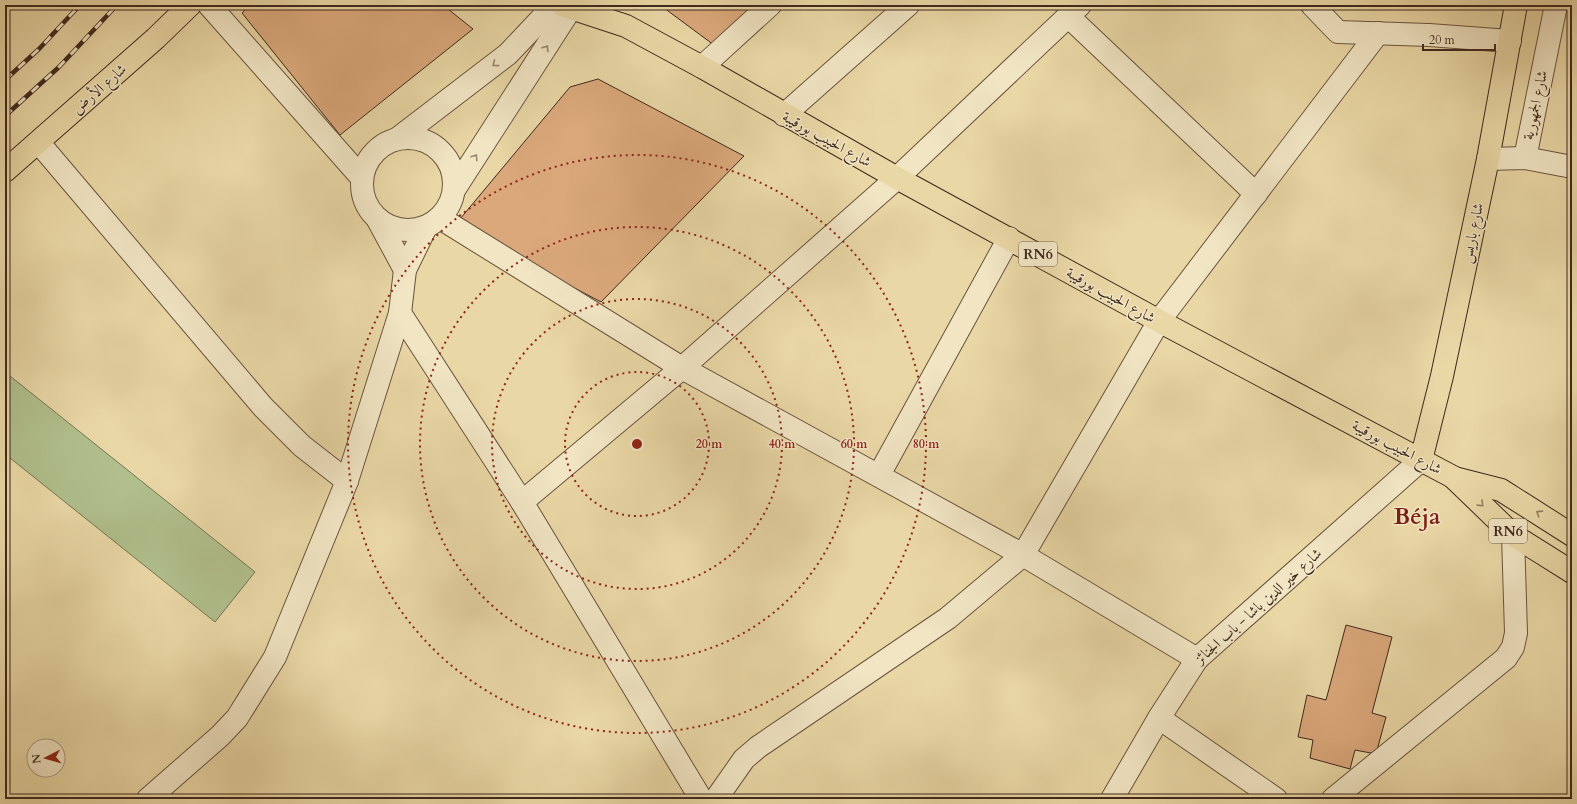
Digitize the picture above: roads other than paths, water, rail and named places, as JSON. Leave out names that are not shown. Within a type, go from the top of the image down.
[{"type":"main road","name":"شارع الأرض","points":[[5,171],[39,143],[156,38],[190,5]]},
{"type":"main road","name":"RN6","points":[[601,5],[626,26]]},
{"type":"main road","name":"شارع باريس","points":[[1421,460],[1442,376],[1488,159],[1516,5]]},
{"type":"main road","name":"RN6","points":[[569,6],[626,26]]},
{"type":"main road","name":"شارع الحبيب بورقيبة","points":[[626,26],[702,67],[897,178],[1159,321],[1453,477],[1501,490],[1572,535]]},
{"type":"main road","name":"شارع الحبيب بورقيبة","points":[[1453,477],[1513,535],[1572,572]]},
{"type":"street","points":[[209,5],[362,178]]},
{"type":"street","points":[[405,270],[378,220],[365,201],[362,178],[368,160],[380,147],[397,139],[508,54],[542,18],[549,5]]},
{"type":"street","points":[[702,67],[770,5]]},
{"type":"street","points":[[784,115],[908,5]]},
{"type":"street","points":[[1312,5],[1338,32],[1378,33],[1510,42]]},
{"type":"street","name":"شارع الجمهورية","points":[[1525,158],[1556,5]]},
{"type":"street","points":[[454,190],[569,6]]},
{"type":"street","points":[[522,502],[682,368],[897,178],[1074,10],[1256,194]]},
{"type":"street","points":[[716,799],[744,759],[758,747],[948,618],[1023,555],[1159,321],[1378,33]]},
{"type":"street","points":[[148,799],[220,736],[237,718],[253,695],[275,657],[347,481],[400,313],[405,270],[433,222],[452,200],[454,190],[453,172],[445,156],[432,144],[415,138],[397,139]]},
{"type":"street","points":[[39,143],[263,407],[302,446],[347,481]]},
{"type":"street","points":[[1488,159],[1525,158],[1572,167]]},
{"type":"street","points":[[378,220],[401,230],[414,230],[433,222]]},
{"type":"street","points":[[433,222],[682,368],[1023,555],[1197,659]]},
{"type":"street","points":[[879,475],[1009,238]]},
{"type":"street","points":[[400,313],[522,502],[701,799]]},
{"type":"street","name":"شارع خير الدين باشا - باب الجنائز","points":[[1112,799],[1159,718],[1197,659],[1421,460]]},
{"type":"street","points":[[1333,799],[1506,658],[1514,647],[1516,633],[1513,535]]},
{"type":"street","points":[[1159,718],[1276,799]]},
{"type":"railway","points":[[5,80],[39,49],[80,5]]},
{"type":"railway","points":[[5,116],[59,67],[117,5]]},
{"type":"district","name":"Béja","points":[[1417,516]]}]
